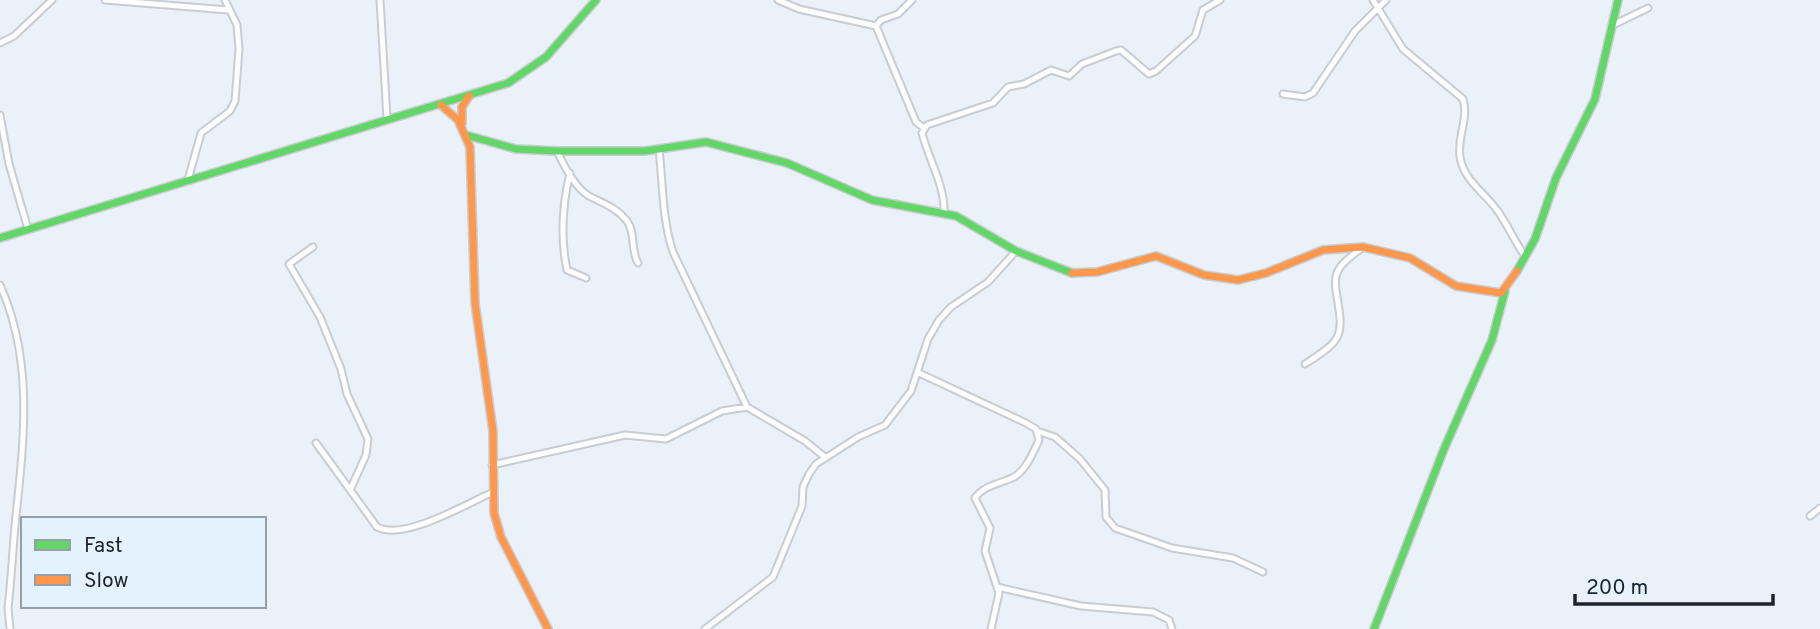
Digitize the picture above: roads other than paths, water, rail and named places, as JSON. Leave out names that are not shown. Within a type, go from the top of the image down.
[{"type":"street","points":[[0,43],[14,36],[52,0]]},
{"type":"street","points":[[105,0],[228,10]]},
{"type":"street","points":[[188,180],[201,133],[230,111],[235,101],[239,49],[237,25],[225,0]]},
{"type":"street","points":[[380,0],[387,118]]},
{"type":"street","points":[[0,238],[508,83],[532,68],[564,40],[596,0]]},
{"type":"street","points":[[778,0],[799,9],[876,26]]},
{"type":"street","points":[[876,26],[881,20],[898,14],[912,0]]},
{"type":"street","points":[[924,128],[993,103],[1008,87],[1024,84],[1051,70],[1069,76],[1082,64],[1116,51],[1121,50],[1142,71],[1149,74],[1156,71],[1195,36],[1203,10],[1220,0]]},
{"type":"street","points":[[1373,0],[1403,48],[1463,99],[1465,121],[1461,129],[1459,150],[1465,173],[1497,209],[1525,256]]},
{"type":"street","points":[[1283,94],[1305,97],[1313,93],[1355,31],[1386,0]]},
{"type":"street","points":[[1374,629],[1444,449],[1492,340],[1506,290],[1525,256],[1556,178],[1595,99],[1618,0]]},
{"type":"street","points":[[1613,25],[1648,9]]},
{"type":"street","points":[[876,26],[916,122],[924,128]]},
{"type":"street","points":[[469,96],[462,107],[464,131],[471,156],[475,303],[492,406],[491,493],[501,537],[548,629]]},
{"type":"street","points":[[440,105],[448,109],[464,131],[516,149],[659,149],[706,142],[788,163],[872,200],[944,213],[972,224],[1016,250],[1061,271],[1077,274],[1097,272],[1156,256],[1205,275],[1238,281],[1266,274],[1323,250],[1363,247],[1410,258],[1456,286],[1490,293],[1506,290]]},
{"type":"street","points":[[0,116],[12,175],[28,229]]},
{"type":"street","points":[[924,128],[922,134],[927,155],[944,190],[944,213]]},
{"type":"street","points":[[659,149],[664,190],[664,225],[673,252],[747,407],[805,441],[826,458]]},
{"type":"street","points":[[557,151],[582,190],[609,205],[628,222],[632,232],[631,246],[638,263]]},
{"type":"street","points":[[570,173],[561,211],[565,260],[567,270],[586,278]]},
{"type":"street","points":[[313,247],[289,264],[320,317],[341,369],[346,394],[368,439],[366,455],[350,490]]},
{"type":"street","points":[[1305,364],[1334,345],[1341,336],[1336,276],[1339,268],[1363,247]]},
{"type":"street","points":[[705,629],[773,577],[802,506],[803,487],[816,464],[858,437],[885,425],[911,391],[928,339],[939,320],[988,282],[1016,250]]},
{"type":"street","points":[[0,285],[12,312],[21,349],[23,376],[22,477],[16,508],[8,608],[9,629]]},
{"type":"street","points":[[919,373],[1026,423],[1037,431],[1055,437],[1080,459],[1105,490],[1106,517],[1115,528],[1172,548],[1233,558],[1263,572]]},
{"type":"street","points":[[492,465],[625,435],[666,439],[722,411],[747,407]]},
{"type":"street","points":[[991,629],[998,598],[985,551],[990,528],[975,498],[988,487],[1015,477],[1025,466],[1039,440],[1037,431]]},
{"type":"street","points":[[316,443],[377,527],[385,531],[413,527],[491,493]]},
{"type":"street","points":[[1810,516],[1820,508]]},
{"type":"street","points":[[997,587],[1081,606],[1153,612],[1169,621],[1172,629]]}]
